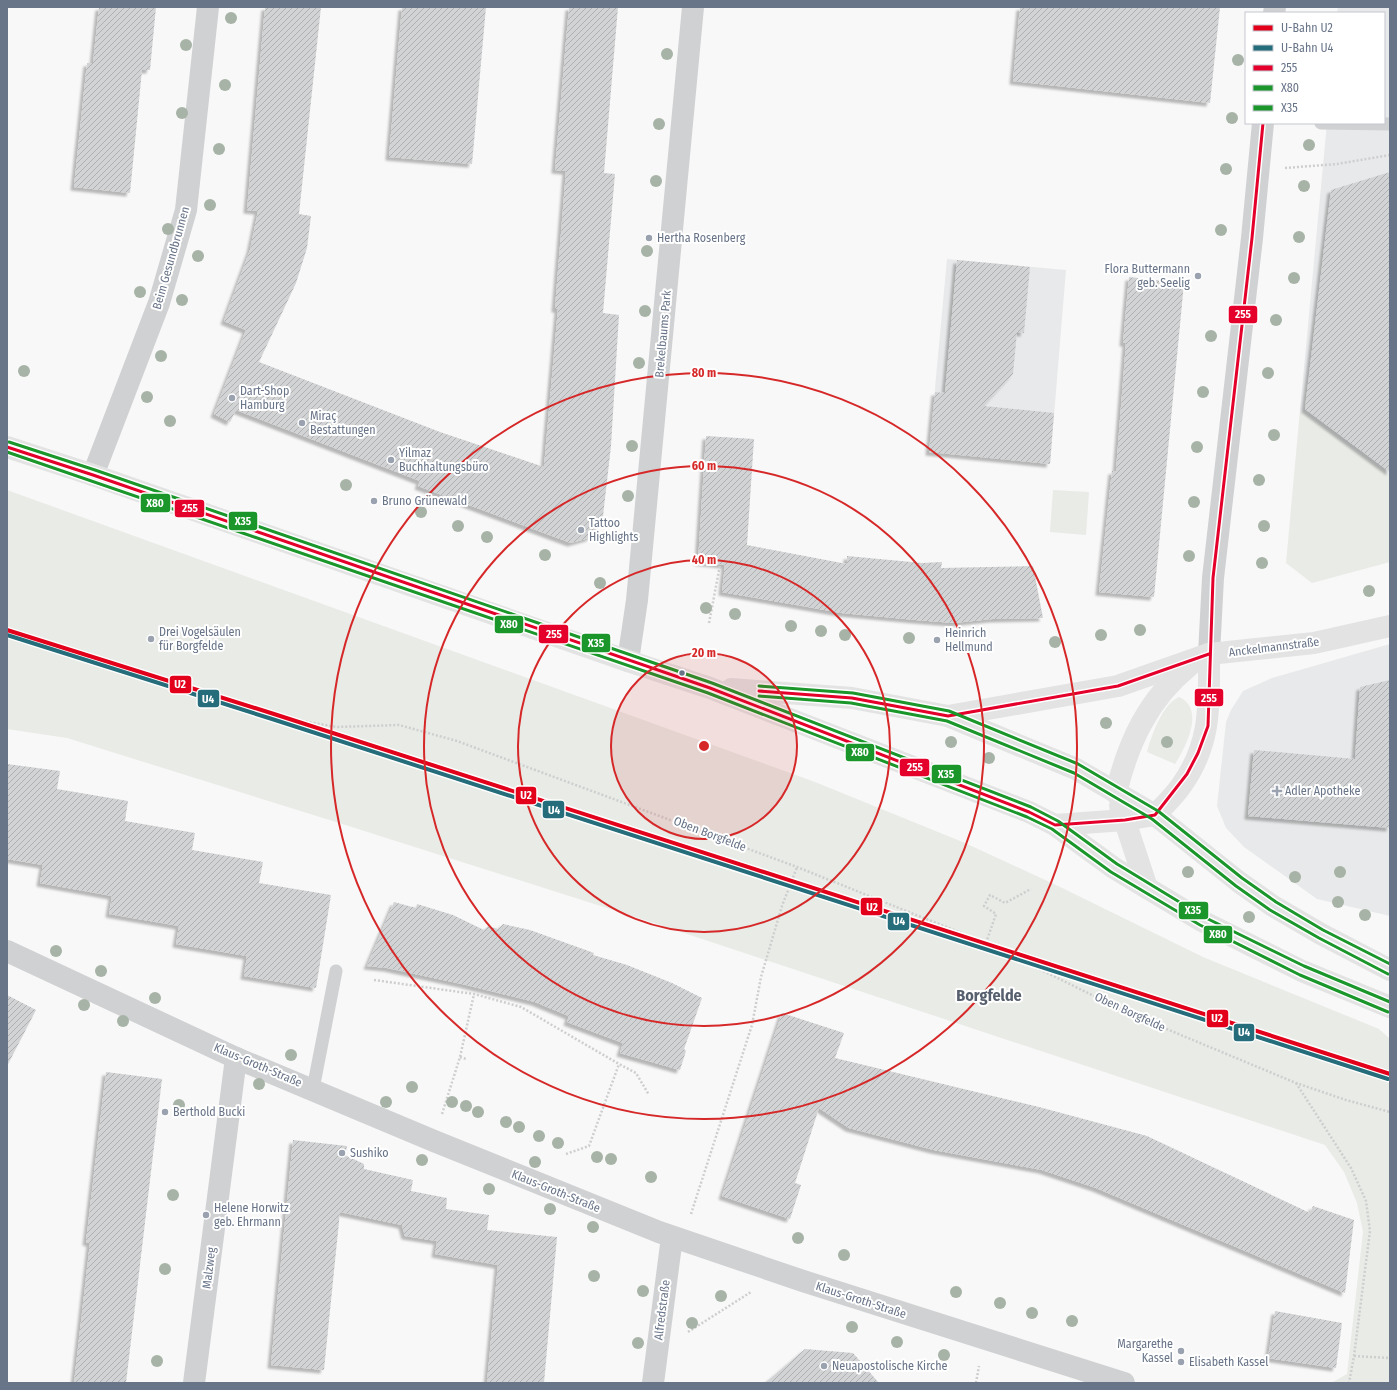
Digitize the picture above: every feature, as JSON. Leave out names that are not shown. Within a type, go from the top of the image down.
[{"type":"main road","points":[[7,448],[93,475],[628,661],[710,688],[1029,812],[1055,825],[1114,868],[1202,921],[1302,972],[1390,1007]]},
{"type":"main road","name":"Anckelmannstraße","points":[[948,716],[1118,686],[1209,654],[1314,643],[1390,626]]},
{"type":"main road","points":[[1055,825],[1125,820],[1155,816],[1181,786],[1201,748],[1208,726],[1209,654],[1194,662],[1164,689],[1144,717],[1132,740],[1122,766],[1116,793],[1125,820],[1147,888]]},
{"type":"main road","points":[[710,688],[852,698],[948,716],[1076,769],[1155,816],[1239,882],[1273,906],[1320,934],[1390,970]]},
{"type":"street","name":"Beim Gesundbrunnen","points":[[93,475],[159,303],[186,210],[208,7]]},
{"type":"street","name":"Brekelbaums Park","points":[[628,661],[637,600],[693,7]]},
{"type":"street","points":[[1209,654],[1213,578],[1264,124]]},
{"type":"street","name":"Klaus-Groth-Straße","points":[[7,951],[236,1058],[434,1141],[677,1239],[780,1274],[1118,1382]]},
{"type":"street","name":"Malzweg","points":[[194,1383],[236,1058]]},
{"type":"street","name":"Alfredstraße","points":[[653,1383],[656,1352],[677,1239]]},
{"type":"lane","points":[[313,1089],[336,971]]},
{"type":"path","points":[[1259,170],[1337,164],[1390,155]]},
{"type":"path","points":[[709,623],[720,565]]},
{"type":"path","name":"Oben Borgfelde","points":[[7,633],[88,662],[190,695],[290,719],[337,727],[399,725],[457,741],[797,867],[986,943],[1133,1015],[1296,1083],[1346,1100],[1390,1112]]},
{"type":"path","points":[[677,1239],[752,1025],[761,977],[782,906],[797,867]]},
{"type":"path","points":[[986,943],[996,914],[984,906],[990,895],[1005,902],[1031,889]]},
{"type":"path","points":[[374,980],[474,994],[521,1007],[639,1074],[649,1095]]},
{"type":"path","points":[[434,1141],[460,1057],[474,994]]},
{"type":"path","points":[[460,1057],[466,1059]]},
{"type":"path","points":[[566,1154],[589,1146],[619,1064]]},
{"type":"path","points":[[1296,1083],[1350,1168],[1366,1200],[1370,1231],[1354,1356],[1349,1383]]},
{"type":"path","points":[[656,1352],[780,1274]]},
{"type":"path","points":[[1354,1356],[1390,1358]]},
{"type":"shaded area","points":[[1338,7],[1390,7],[1390,476],[1300,410],[1327,124],[1385,124],[1385,12],[1337,12]]},
{"type":"shaded area","points":[[947,259],[1066,270],[1050,464],[929,452]]},
{"type":"shaded area","points":[[1300,410],[1390,476],[1390,562],[1312,583],[1286,563]]},
{"type":"shaded area","points":[[7,490],[815,782],[965,843],[1056,885],[1203,957],[1379,1029],[1390,1039],[1390,1383],[1331,1383],[1347,1374],[1363,1232],[1357,1203],[1344,1172],[1325,1145],[651,922],[336,822],[67,738],[7,729]]},
{"type":"shaded area","points":[[1053,490],[1089,492],[1086,535],[1050,532]]},
{"type":"shaded area","points":[[1390,644],[1390,916],[1317,899],[1244,847],[1226,828],[1217,806],[1226,722],[1231,710],[1243,691],[1272,678]]},
{"type":"shaded area","points":[[1179,697],[1187,703],[1191,710],[1192,719],[1188,739],[1175,764],[1147,752],[1158,721],[1173,700]]},
{"type":"building","points":[[99,7],[156,7],[150,70],[142,70],[130,193],[74,187],[87,63],[93,63]]},
{"type":"building","points":[[265,7],[321,7],[299,214],[311,216],[307,248],[296,283],[259,362],[440,432],[544,467],[558,309],[555,309],[566,171],[555,170],[569,7],[618,7],[604,173],[615,174],[603,313],[619,315],[611,446],[602,525],[589,538],[571,543],[418,486],[420,481],[236,410],[230,422],[214,414],[246,330],[224,321],[250,250],[258,211],[247,210]]},
{"type":"building","points":[[402,7],[486,7],[472,164],[389,157]]},
{"type":"building","points":[[1020,7],[1220,7],[1210,103],[1013,81]]},
{"type":"building","points":[[1390,172],[1390,472],[1305,409],[1331,190]]},
{"type":"building","points":[[957,260],[1030,267],[1024,333],[1017,332],[1013,374],[984,406],[1054,413],[1050,464],[929,452],[935,392],[945,393]]},
{"type":"building","points":[[1129,277],[1184,283],[1154,597],[1099,592],[1112,471],[1116,471],[1126,343],[1123,343]]},
{"type":"building","points":[[706,436],[754,439],[747,545],[847,564],[847,556],[922,563],[942,562],[941,568],[1033,566],[1043,618],[992,619],[954,623],[916,620],[842,613],[722,592],[725,565],[698,562]]},
{"type":"building","points":[[1390,680],[1390,828],[1248,816],[1254,750],[1355,759],[1360,687]]},
{"type":"building","points":[[7,764],[60,771],[57,789],[128,801],[125,821],[195,833],[192,850],[263,862],[259,883],[331,895],[316,988],[244,976],[247,956],[176,944],[179,926],[109,914],[112,896],[40,883],[43,865],[7,859]]},
{"type":"building","points":[[394,902],[416,908],[417,904],[453,915],[484,930],[488,926],[498,929],[503,924],[530,930],[594,953],[593,955],[627,965],[672,983],[702,998],[684,1049],[686,1051],[680,1070],[620,1053],[623,1043],[567,1022],[569,1016],[535,1002],[462,984],[387,968],[367,966]]},
{"type":"building","points":[[7,995],[36,1010],[7,1066]]},
{"type":"building","points":[[782,1013],[844,1033],[835,1058],[1039,1107],[1147,1136],[1310,1213],[1313,1206],[1354,1220],[1345,1293],[1096,1188],[1042,1170],[934,1150],[849,1128],[819,1108],[795,1183],[801,1185],[790,1219],[722,1196]]},
{"type":"building","points":[[106,1072],[162,1079],[126,1383],[74,1383],[90,1243],[86,1242]]},
{"type":"building","points":[[293,1140],[347,1146],[345,1155],[364,1164],[364,1169],[413,1180],[411,1191],[447,1198],[446,1209],[489,1215],[487,1230],[557,1237],[544,1383],[487,1383],[498,1265],[435,1254],[437,1241],[405,1236],[402,1225],[340,1212],[324,1370],[271,1365]]},
{"type":"building","points":[[1275,1311],[1342,1323],[1336,1368],[1268,1358]]},
{"type":"building","name":"Neuapostolische Kirche","points":[[805,1349],[853,1353],[879,1383],[765,1383]]},
{"type":"metro line","name":"U2","points":[[7,630],[274,714],[1390,1074]]},
{"type":"metro line","name":"U4","points":[[7,635],[1388,1079]]},
{"type":"transit line","name":"255","points":[[7,447],[93,475],[710,688],[1029,812],[1055,825],[1125,820],[1155,815],[1187,774],[1198,753],[1208,726],[1213,578],[1252,238],[1263,124]]},
{"type":"transit line","name":"X35","points":[[9,442],[95,470],[712,683],[1031,807],[1058,821],[1117,864],[1204,917],[1304,966],[1390,1002]]},
{"type":"transit line","name":"X80","points":[[7,452],[708,693],[1027,817],[1052,829],[1111,872],[1200,925],[1300,975],[1388,1012]]},
{"type":"transit line","name":"255","points":[[759,691],[852,698],[948,716],[1118,686],[1209,654]]},
{"type":"transit line","name":"X35","points":[[759,686],[853,693],[949,711],[1078,764],[1158,811],[1242,878],[1276,902],[1323,930],[1390,964]]},
{"type":"transit line","name":"X80","points":[[759,696],[851,703],[947,721],[1074,773],[1152,819],[1236,886],[1270,910],[1319,938],[1388,974]]},
{"type":"place","name":"Hertha Rosenberg","points":[[649,238]]},
{"type":"place","name":"Flora Buttermann geb. Seelig","points":[[1198,276]]},
{"type":"place","name":"Dart-Shop Hamburg","points":[[232,398]]},
{"type":"place","name":"Miraç Bestattungen","points":[[302,423]]},
{"type":"place","name":"Yilmaz Buchhaltungsbüro","points":[[391,460]]},
{"type":"place","name":"Bruno Grünewald","points":[[374,501]]},
{"type":"place","name":"Tattoo Highlights","points":[[581,530]]},
{"type":"place","name":"Drei Vogelsäulen für Borgfelde","points":[[151,639]]},
{"type":"place","name":"Heinrich Hellmund","points":[[937,640]]},
{"type":"place","name":"Adler Apotheke","points":[[1277,791]]},
{"type":"place","name":"Berthold Bucki","points":[[165,1112]]},
{"type":"place","name":"Sushiko","points":[[342,1153]]},
{"type":"place","name":"Helene Horwitz geb. Ehrmann","points":[[206,1215]]},
{"type":"place","name":"Margarethe Kassel","points":[[1181,1351]]},
{"type":"place","name":"Elisabeth Kassel","points":[[1181,1362]]},
{"type":"place","name":"Neuapostolische Kirche","points":[[824,1366]]},
{"type":"district","name":"Borgfelde","points":[[989,995]]}]
